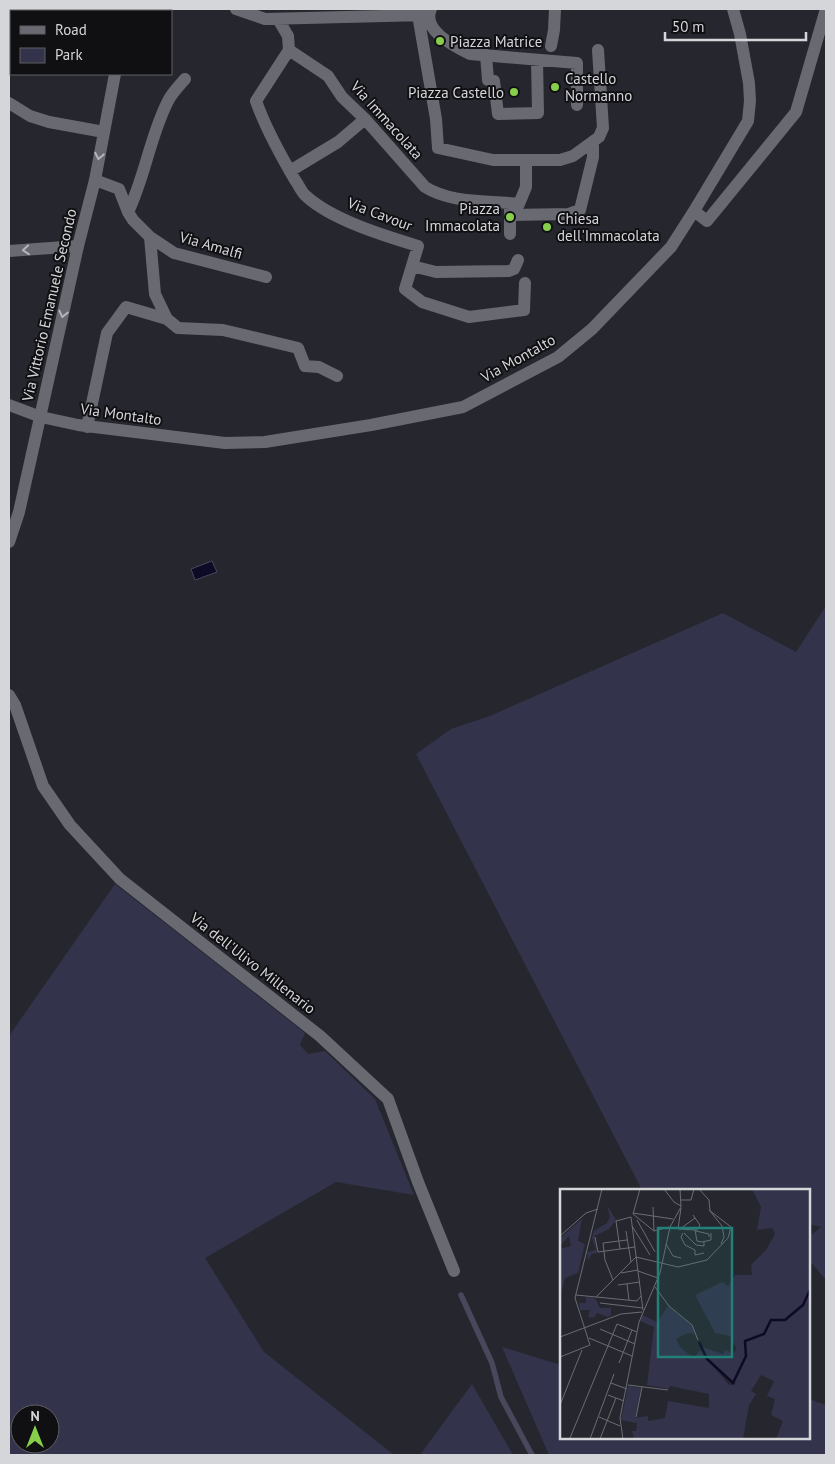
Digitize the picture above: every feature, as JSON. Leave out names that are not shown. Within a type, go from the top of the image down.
[{"type":"street","points":[[236,9],[254,11],[265,19],[340,13],[383,12],[422,14]]},
{"type":"street","name":"Via Montalto","points":[[9,405],[41,416],[87,427],[225,443],[265,442],[371,425],[463,407],[558,358],[592,330],[671,247],[748,121],[750,101],[748,83],[740,34],[733,9]]},
{"type":"street","points":[[694,211],[707,221],[796,112],[826,9]]},
{"type":"street","points":[[551,46],[555,10]]},
{"type":"street","points":[[422,14],[430,27],[454,46],[470,54],[577,63],[577,105]]},
{"type":"street","points":[[422,14],[438,148],[493,160],[560,160],[573,156],[599,137],[602,128],[598,50]]},
{"type":"street","points":[[278,19],[288,36],[288,50]]},
{"type":"street","name":"Via Immacolata","points":[[288,50],[328,76],[342,97],[425,187],[432,191],[511,208],[569,214],[580,210],[593,157],[592,142]]},
{"type":"street","name":"Via Cavour","points":[[288,50],[256,101],[290,171],[304,195],[317,205],[343,218],[379,234],[418,246],[405,289],[422,302],[469,317],[524,310],[525,283]]},
{"type":"street","points":[[486,55],[488,80],[494,80],[498,114],[538,113],[537,60]]},
{"type":"street","name":"Via Vittorio Emanuele Secondo","points":[[9,542],[19,512],[78,246],[95,180],[115,75]]},
{"type":"street","points":[[128,212],[169,100],[185,79]]},
{"type":"street","points":[[9,103],[30,116],[49,122],[104,132]]},
{"type":"street","points":[[290,171],[338,142],[365,120]]},
{"type":"street","points":[[510,234],[511,208],[519,204],[526,187],[526,161]]},
{"type":"street","name":"Via Amalfi","points":[[95,180],[119,189],[133,220],[150,237],[174,253],[266,277]]},
{"type":"street","points":[[150,237],[155,294],[167,319]]},
{"type":"street","points":[[9,251],[78,246]]},
{"type":"street","points":[[412,266],[436,272],[509,271],[514,269],[518,260]]},
{"type":"street","points":[[87,427],[107,333],[126,306],[167,319],[178,328],[223,330],[298,348],[305,366],[319,367],[337,376]]},
{"type":"street","name":"Via dell'Ulivo Millenario","points":[[9,695],[15,704],[43,786],[70,825],[120,879],[320,1036],[388,1099],[418,1182],[454,1271]]},
{"type":"green space","points":[[826,606],[826,1280],[810,1261],[810,1236],[821,1227],[810,1224],[810,1189],[641,1188],[416,754],[451,729],[490,716],[723,613],[796,652]]},
{"type":"green space","points":[[115,884],[305,1033],[300,1045],[308,1054],[325,1051],[375,1099],[414,1195],[336,1182],[205,1258],[264,1352],[394,1455],[9,1455],[9,1036]]},
{"type":"green space","points":[[502,1347],[560,1365],[560,1439],[810,1439],[810,1399],[826,1405],[826,1455],[549,1455]]},
{"type":"green space","points":[[472,1384],[513,1455],[420,1455]]},
{"type":"shaded area","points":[[212,561],[217,572],[195,580],[191,569]]},
{"type":"waterway","points":[[461,1295],[492,1363],[501,1397],[532,1455]]},
{"type":"place","name":"Piazza Matrice","points":[[440,41]]},
{"type":"place","name":"Castello Normanno","points":[[555,87]]},
{"type":"place","name":"Piazza Castello","points":[[514,92]]},
{"type":"place","name":"Piazza Immacolata","points":[[510,217]]},
{"type":"place","name":"Chiesa dell'Immacolata","points":[[547,227]]}]
